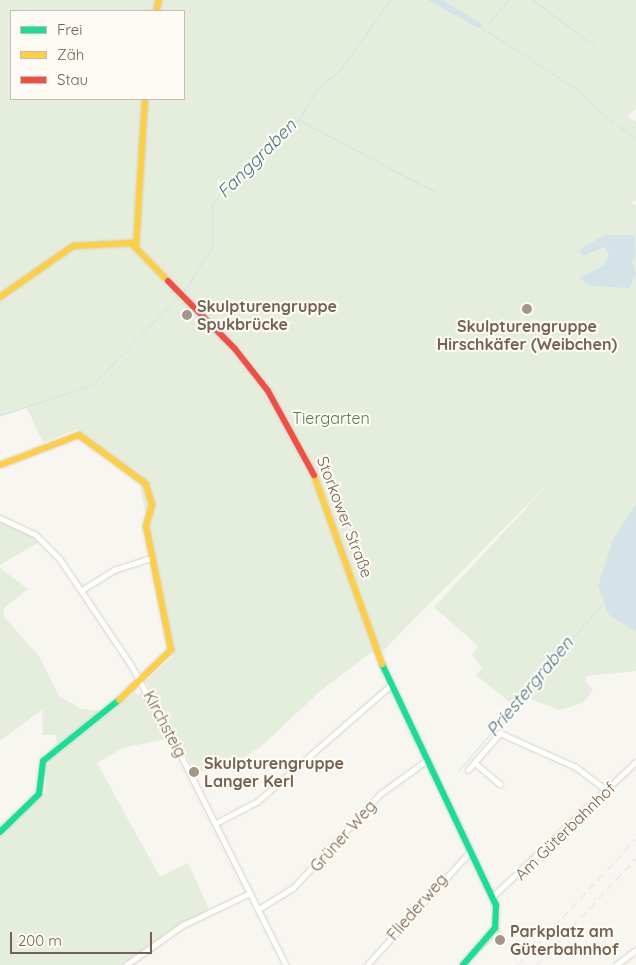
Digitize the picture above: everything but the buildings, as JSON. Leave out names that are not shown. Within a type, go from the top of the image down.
[{"type":"main road","points":[[0,297],[73,246],[121,241],[136,246],[145,100]]},
{"type":"main road","name":"Storkower Straße","points":[[136,246],[247,362],[304,448],[391,685],[498,913],[495,928],[463,965]]},
{"type":"main road","points":[[0,465],[72,434],[91,442],[146,484],[152,504],[146,526],[170,650],[142,682],[43,761],[39,794],[0,832]]},
{"type":"street","name":"Kirchsteig","points":[[0,518],[35,534],[82,590],[142,682],[216,823],[286,965]]},
{"type":"street","points":[[82,590],[114,570],[151,558]]},
{"type":"street","points":[[216,823],[271,790],[391,685]]},
{"type":"street","points":[[468,770],[496,735],[505,734],[576,767],[607,790]]},
{"type":"street","name":"Grüner Weg","points":[[259,909],[294,888],[375,799],[426,761]]},
{"type":"street","name":"Am Güterbahnhof","points":[[492,897],[636,762]]},
{"type":"street","points":[[474,763],[500,784]]},
{"type":"street","name":"Fliederweg","points":[[367,965],[470,852]]},
{"type":"street","points":[[126,965],[183,925],[250,893]]},
{"type":"street","points":[[616,965],[636,950]]},
{"type":"green space","name":"Tiergarten","points":[[0,0],[636,0],[636,108],[628,117],[636,122],[636,200],[631,202],[636,206],[636,671],[587,676],[585,681],[593,690],[583,703],[559,710],[523,696],[512,704],[476,675],[482,668],[472,655],[478,646],[434,607],[555,477],[383,651],[381,648],[369,654],[318,693],[262,746],[223,771],[219,763],[197,774],[146,681],[173,656],[138,475],[77,429],[43,443],[27,408],[0,417]]},
{"type":"green space","points":[[0,520],[28,532],[41,541],[0,565]]},
{"type":"green space","points":[[0,568],[28,589],[3,609],[5,618],[39,656],[59,696],[82,709],[104,711],[57,748],[56,735],[43,735],[42,710],[0,741]]},
{"type":"green space","points":[[145,691],[170,738],[123,748],[97,763],[160,877],[188,863],[209,909],[122,965],[0,965],[0,835],[46,791],[45,762],[135,692],[138,695]]},
{"type":"green space","points":[[501,928],[501,933],[466,965],[497,929]]},
{"type":"shaded area","points":[[428,0],[443,0],[483,25],[478,28]]},
{"type":"shaded area","points":[[604,235],[634,235],[636,255],[632,261],[636,274],[629,288],[590,286],[579,278],[603,266],[609,254],[605,247],[582,256],[579,250]]},
{"type":"shaded area","points":[[636,504],[636,632],[608,614],[598,586],[613,539]]},
{"type":"waterway","name":"Fanggraben","points":[[184,291],[212,247],[212,203],[291,131],[319,87],[341,69],[390,0]]},
{"type":"waterway","points":[[489,22],[508,0]]},
{"type":"waterway","points":[[533,0],[595,46]]},
{"type":"waterway","points":[[479,26],[576,89],[612,122]]},
{"type":"waterway","points":[[299,120],[435,192]]},
{"type":"waterway","points":[[617,126],[636,138]]},
{"type":"waterway","name":"Fanggraben","points":[[0,415],[92,385],[179,296]]},
{"type":"waterway","name":"Priestergraben","points":[[458,771],[602,604]]},
{"type":"railway","points":[[518,965],[636,839]]},
{"type":"railway","points":[[536,965],[636,858]]},
{"type":"traffic: fast","points":[[382,664],[496,905],[495,928],[463,965]]},
{"type":"traffic: fast","points":[[0,832],[39,794],[43,761],[119,700]]},
{"type":"traffic: slow","points":[[156,10],[159,0]]},
{"type":"traffic: slow","points":[[136,246],[145,100]]},
{"type":"traffic: slow","points":[[0,297],[73,246],[131,243],[168,281]]},
{"type":"traffic: slow","points":[[0,465],[79,435],[146,484],[152,505],[146,526],[171,650],[119,700]]},
{"type":"traffic: slow","points":[[314,475],[382,664]]},
{"type":"traffic: jam","points":[[168,281],[235,349],[268,391],[314,475]]},
{"type":"place","name":"Skulpturengruppe Hirschkäfer (Weibchen)","points":[[527,309]]},
{"type":"place","name":"Skulpturengruppe Spukbrücke","points":[[187,315]]},
{"type":"place","name":"Skulpturengruppe Langer Kerl","points":[[194,772]]},
{"type":"place","name":"Parkplatz am Güterbahnhof","points":[[500,940]]}]
